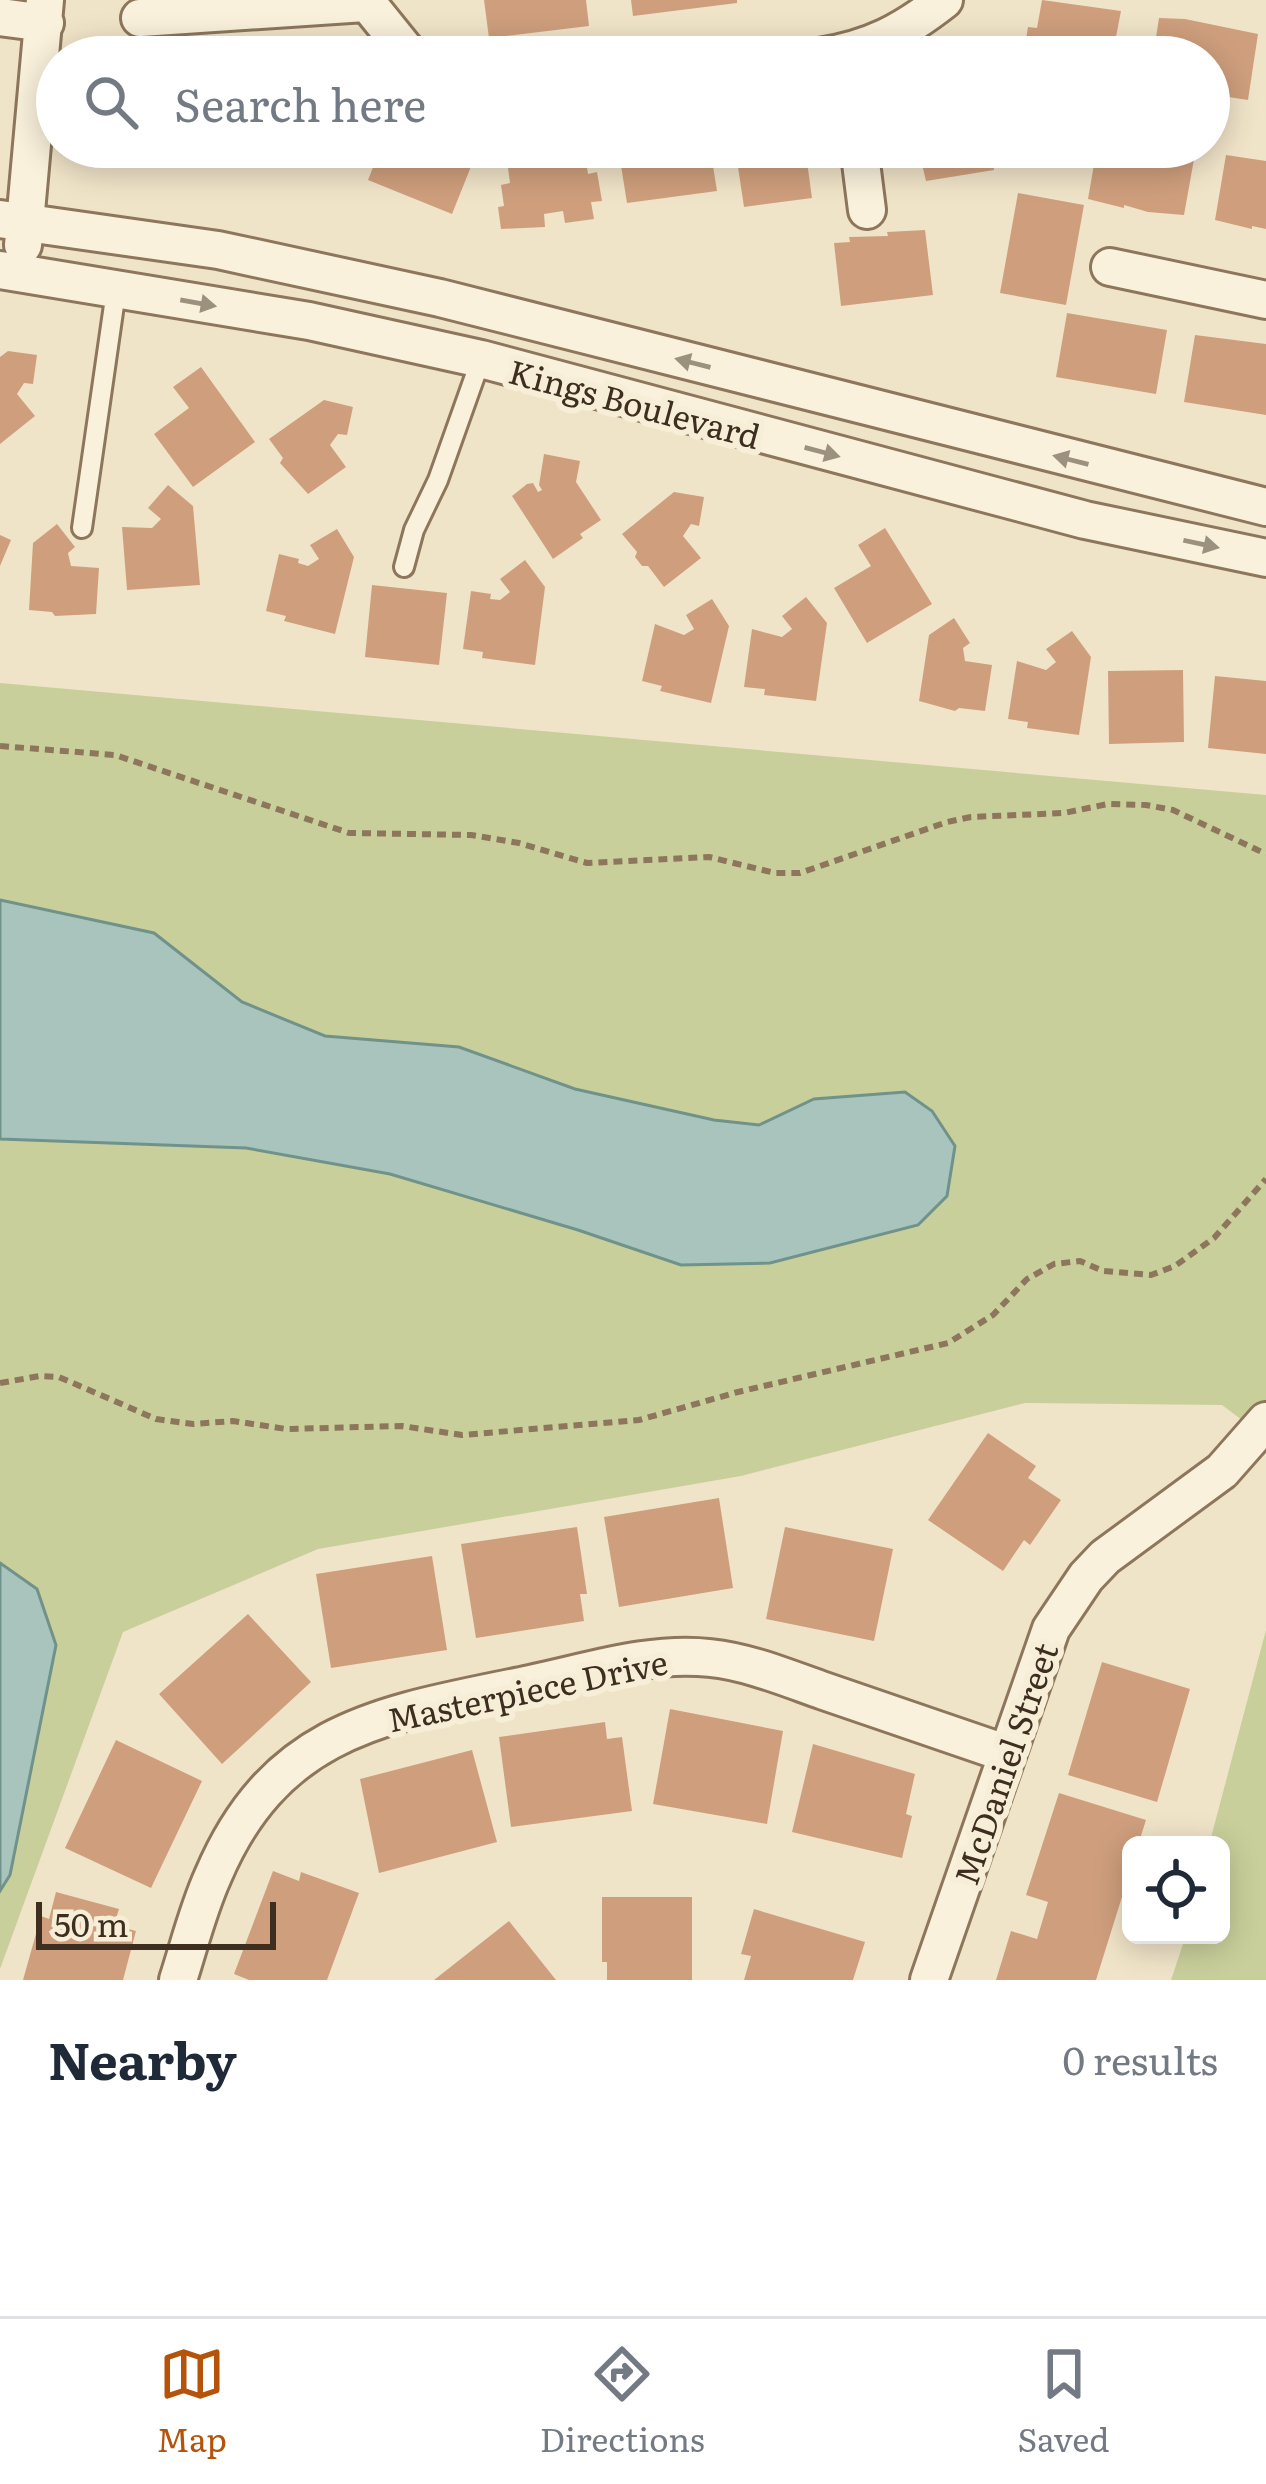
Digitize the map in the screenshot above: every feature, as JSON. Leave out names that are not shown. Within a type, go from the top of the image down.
[{"type":"street","points":[[892,36],[944,0]]},
{"type":"street","points":[[140,17],[365,1],[394,36]]},
{"type":"street","points":[[0,17],[45,11]]},
{"type":"street","points":[[9,271],[36,70]]},
{"type":"street","points":[[862,168],[867,210]]},
{"type":"street","name":"Kings Boulevard","points":[[13,220],[218,250],[440,298],[1266,507]]},
{"type":"street","points":[[1110,267],[1266,300]]},
{"type":"street","name":"Kings Boulevard","points":[[9,271],[309,322],[481,359],[1085,520],[1266,558]]},
{"type":"street","name":"McDaniel Street","points":[[928,1980],[1051,1629],[1085,1577],[1125,1540],[1222,1471],[1266,1421]]},
{"type":"street","name":"Masterpiece Drive","points":[[178,1980],[212,1878],[245,1816],[308,1752],[400,1712],[655,1658],[710,1658],[770,1672],[1005,1753]]},
{"type":"lane","points":[[82,528],[116,291]]},
{"type":"lane","points":[[404,567],[481,359]]},
{"type":"path","points":[[0,746],[115,755],[349,833],[471,835],[587,863],[709,857],[775,873],[800,873],[959,820],[1064,813],[1108,804],[1174,810],[1266,854]]},
{"type":"path","points":[[0,1382],[58,1377],[157,1419],[193,1424],[233,1421],[286,1429],[401,1426],[462,1435],[639,1420],[948,1343],[993,1315],[1027,1279],[1054,1264],[1081,1261],[1103,1271],[1151,1275],[1174,1266],[1214,1238],[1266,1179]]},
{"type":"green space","points":[[0,683],[1266,795],[1266,1438],[1222,1405],[1025,1403],[741,1476],[318,1549],[123,1632],[0,1969]]},
{"type":"green space","points":[[1266,1630],[1266,1980],[1171,1980],[1183,1944],[1230,1944],[1230,1836],[1211,1836]]},
{"type":"water","points":[[0,900],[154,933],[242,1002],[325,1036],[459,1047],[575,1089],[714,1120],[759,1125],[814,1099],[905,1092],[932,1111],[955,1146],[947,1196],[918,1225],[770,1263],[681,1265],[390,1174],[246,1148],[0,1139]]},
{"type":"water","points":[[0,1563],[37,1589],[56,1645],[10,1875],[0,1891]]},
{"type":"building","points":[[484,0],[586,0],[589,26],[489,36]]},
{"type":"building","points":[[631,0],[737,0],[737,3],[633,16]]},
{"type":"building","points":[[1042,0],[1121,11],[1116,36],[1026,36],[1028,27],[1037,28]]},
{"type":"building","points":[[1159,18],[1258,34],[1248,100],[1230,97],[1230,36],[1156,36]]},
{"type":"building","points":[[1230,156],[1266,161],[1266,229],[1215,220]]},
{"type":"building","points":[[373,168],[470,168],[452,214],[368,180]]},
{"type":"building","points":[[508,168],[587,168],[588,174],[597,172],[602,201],[591,202],[594,219],[565,223],[563,211],[544,214],[545,227],[501,229],[501,185],[510,183]]},
{"type":"building","points":[[621,168],[713,168],[717,191],[627,203]]},
{"type":"building","points":[[738,168],[808,168],[812,198],[744,207]]},
{"type":"building","points":[[923,168],[994,168],[994,170],[926,181]]},
{"type":"building","points":[[1093,168],[1192,168],[1184,215],[1088,199]]},
{"type":"building","points":[[1018,193],[1084,205],[1066,305],[1000,293]]},
{"type":"building","points":[[925,230],[933,295],[841,306],[834,243],[850,242],[849,237]]},
{"type":"building","points":[[1067,313],[1167,330],[1156,394],[1056,377]]},
{"type":"building","points":[[1195,335],[1266,344],[1266,415],[1184,402]]},
{"type":"building","points":[[8,351],[37,355],[33,384],[24,383],[17,394],[35,416],[0,444],[0,357]]},
{"type":"building","points":[[201,367],[255,442],[193,487],[154,434],[189,408],[173,387]]},
{"type":"building","points":[[324,400],[353,407],[347,435],[338,434],[330,445],[346,467],[308,494],[280,463],[283,458],[269,439]]},
{"type":"building","points":[[544,454],[580,461],[576,482],[601,520],[553,559],[512,496],[527,484],[542,490]]},
{"type":"building","points":[[168,485],[193,506],[200,585],[127,590],[122,527],[152,528],[161,519],[148,508]]},
{"type":"building","points":[[674,492],[704,497],[699,526],[691,524],[683,536],[701,558],[664,587],[648,566],[642,566],[622,534]]},
{"type":"building","points":[[57,524],[75,547],[68,553],[71,566],[99,568],[96,614],[55,616],[29,610],[33,543]]},
{"type":"building","points":[[885,528],[932,604],[867,643],[834,588],[871,566],[858,545]]},
{"type":"building","points":[[337,529],[354,557],[335,634],[284,621],[286,616],[266,611],[279,554],[308,566],[319,559],[310,545]]},
{"type":"building","points":[[0,535],[11,540],[0,566]]},
{"type":"building","points":[[525,560],[545,587],[535,665],[482,658],[483,652],[463,649],[471,591],[500,600],[510,592],[500,579]]},
{"type":"building","points":[[372,585],[447,593],[439,665],[365,657]]},
{"type":"building","points":[[806,597],[827,623],[816,701],[764,695],[765,689],[744,687],[752,629],[782,637],[792,629],[782,616]]},
{"type":"building","points":[[712,599],[729,626],[711,703],[660,691],[662,686],[642,681],[655,624],[684,635],[694,629],[686,615]]},
{"type":"building","points":[[954,618],[970,643],[963,648],[965,661],[992,665],[985,711],[955,711],[919,701],[929,635]]},
{"type":"building","points":[[1072,631],[1091,657],[1079,735],[1027,728],[1028,722],[1008,719],[1017,661],[1046,670],[1056,662],[1046,649]]},
{"type":"building","points":[[1183,670],[1184,742],[1109,744],[1108,671]]},
{"type":"building","points":[[1215,676],[1266,681],[1266,754],[1208,748]]},
{"type":"building","points":[[988,1433],[1036,1466],[1028,1478],[1061,1500],[1030,1545],[1024,1540],[1003,1571],[928,1520]]},
{"type":"building","points":[[719,1498],[733,1588],[619,1607],[604,1517]]},
{"type":"building","points":[[577,1527],[587,1594],[580,1594],[584,1621],[476,1638],[461,1544]]},
{"type":"building","points":[[785,1527],[893,1549],[874,1641],[766,1619]]},
{"type":"building","points":[[432,1556],[447,1650],[331,1668],[316,1574]]},
{"type":"building","points":[[248,1614],[311,1682],[222,1764],[159,1694]]},
{"type":"building","points":[[1102,1662],[1190,1689],[1157,1802],[1068,1775]]},
{"type":"building","points":[[670,1709],[783,1731],[767,1824],[653,1804]]},
{"type":"building","points":[[605,1722],[607,1739],[622,1737],[632,1811],[511,1827],[499,1737]]},
{"type":"building","points":[[116,1740],[202,1781],[151,1888],[65,1848]]},
{"type":"building","points":[[813,1744],[915,1774],[902,1858],[792,1832]]},
{"type":"building","points":[[472,1750],[497,1842],[379,1873],[360,1779]]},
{"type":"building","points":[[1059,1793],[1146,1820],[1141,1836],[1122,1836],[1122,1897],[1096,1980],[996,1980],[1011,1931],[1037,1939],[1048,1902],[1026,1895]]},
{"type":"building","points":[[273,1871],[299,1881],[301,1872],[359,1893],[327,1980],[249,1980],[234,1974]]},
{"type":"building","points":[[56,1892],[119,1909],[114,1925],[136,1931],[123,1980],[23,1980],[41,1916],[49,1919]]},
{"type":"building","points":[[602,1897],[692,1897],[692,1980],[607,1980],[607,1962],[602,1962]]},
{"type":"building","points":[[754,1909],[865,1942],[853,1980],[744,1980],[751,1956],[741,1954]]},
{"type":"building","points":[[509,1921],[556,1980],[434,1980]]}]
